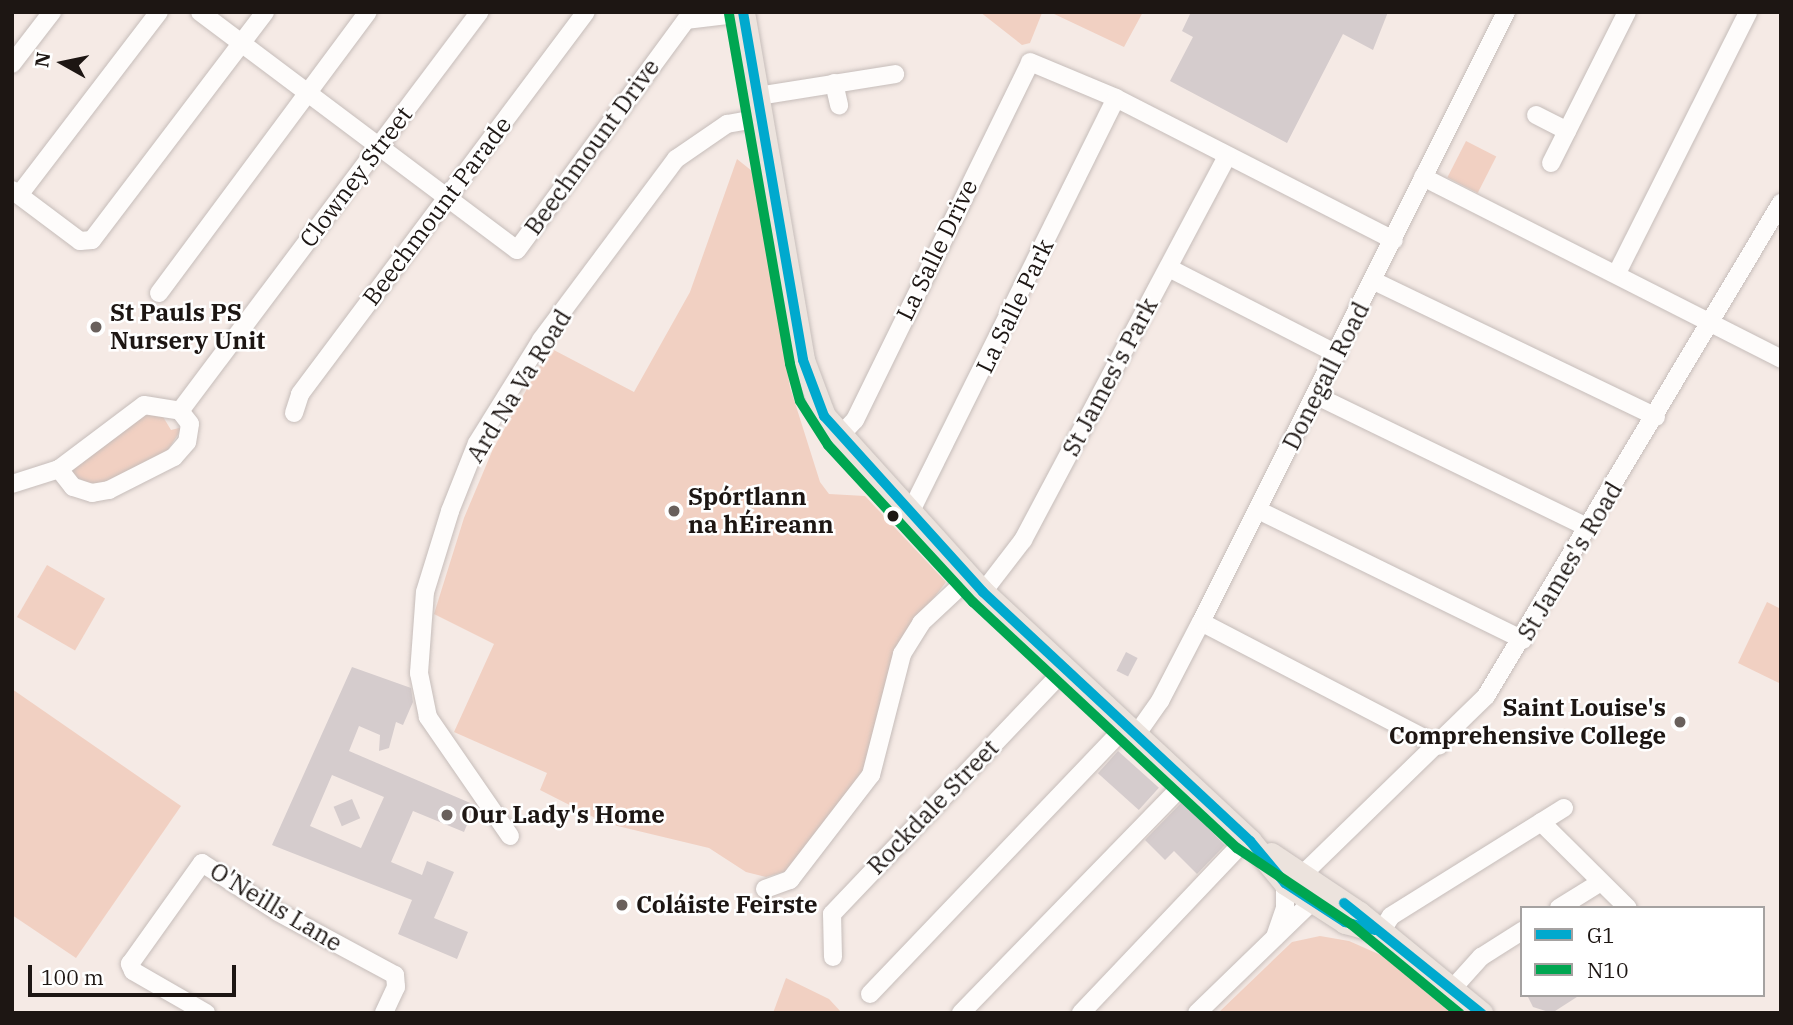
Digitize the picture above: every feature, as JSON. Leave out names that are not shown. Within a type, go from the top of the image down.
[{"type":"main road","points":[[744,12],[806,371],[813,395],[839,436],[976,585],[1248,840],[1294,879],[1377,931],[1453,988],[1481,1013]]},
{"type":"street","points":[[12,64],[52,12]]},
{"type":"street","points":[[159,12],[16,193],[80,241],[92,240],[265,12]]},
{"type":"street","points":[[200,12],[445,199]]},
{"type":"street","points":[[159,293],[369,12]]},
{"type":"street","name":"Clowney Street","points":[[180,411],[480,12]]},
{"type":"street","name":"Beechmount Parade","points":[[294,413],[300,394],[586,12]]},
{"type":"street","name":"Beechmount Drive","points":[[445,199],[516,250],[686,20],[744,12]]},
{"type":"street","name":"Donegall Road","points":[[870,994],[1160,701],[1317,396],[1506,12]]},
{"type":"street","points":[[1551,163],[1627,12]]},
{"type":"street","points":[[1617,273],[1748,12]]},
{"type":"street","name":"La Salle Drive","points":[[839,436],[855,420],[1030,62],[1116,98]]},
{"type":"street","name":"Ard Na Va Road","points":[[510,836],[428,717],[419,673],[425,592],[450,511],[477,443],[541,341],[676,159],[727,124],[760,107],[834,83],[895,74]]},
{"type":"street","points":[[834,83],[839,104]]},
{"type":"street","points":[[1116,98],[1394,240]]},
{"type":"street","name":"La Salle Park","points":[[910,513],[1116,98]]},
{"type":"street","points":[[1536,115],[1567,131]]},
{"type":"street","name":"St James's Park","points":[[765,889],[790,880],[871,775],[902,654],[921,623],[976,585],[1023,540],[1227,156]]},
{"type":"street","points":[[1423,177],[1617,273],[1781,359]]},
{"type":"street","name":"St James's Road","points":[[1294,879],[1439,746],[1486,696],[1523,640],[1781,203]]},
{"type":"street","points":[[1169,268],[1337,354]]},
{"type":"street","points":[[1374,281],[1656,417]]},
{"type":"street","points":[[1317,396],[1590,528]]},
{"type":"street","points":[[12,484],[60,469],[145,405],[180,411],[190,424],[187,442],[153,469],[92,493],[73,487],[60,469]]},
{"type":"street","points":[[1258,510],[1523,640]]},
{"type":"street","points":[[1201,622],[1439,746]]},
{"type":"street","name":"Rockdale Street","points":[[833,957],[832,914],[1065,669]]},
{"type":"street","points":[[961,1013],[1186,782]]},
{"type":"street","points":[[1377,931],[1391,916],[1563,808]]},
{"type":"street","points":[[1541,822],[1626,906]]},
{"type":"street","points":[[1081,1013],[1248,840]]},
{"type":"street","name":"O'Neills Lane","points":[[206,1013],[133,971],[130,964],[202,863],[278,912],[395,975],[396,986],[384,1013]]},
{"type":"street","points":[[1275,937],[1294,879]]},
{"type":"street","points":[[1562,906],[1601,882]]},
{"type":"street","points":[[1197,1013],[1319,897]]},
{"type":"street","points":[[1453,988],[1481,957],[1520,932]]},
{"type":"shaded area","points":[[980,12],[1143,12],[1124,47],[1052,13],[1042,13],[1030,43],[1022,45]]},
{"type":"shaded area","points":[[1466,141],[1496,156],[1478,193],[1447,178]]},
{"type":"shaded area","name":"Spórtlann na hÉireann","points":[[737,159],[752,171],[790,387],[820,482],[829,494],[865,496],[946,582],[900,642],[859,783],[790,870],[766,877],[746,872],[709,848],[605,823],[540,790],[547,773],[454,732],[494,644],[434,614],[464,518],[493,449],[550,348],[634,392],[690,292]]},
{"type":"shaded area","points":[[149,411],[162,415],[171,430],[183,427],[163,457],[95,487],[74,476],[72,468]]},
{"type":"shaded area","points":[[47,565],[105,598],[75,650],[17,617]]},
{"type":"shaded area","points":[[1767,602],[1781,609],[1781,684],[1738,663]]},
{"type":"shaded area","points":[[12,689],[181,806],[76,958],[12,915]]},
{"type":"shaded area","points":[[1320,936],[1349,941],[1383,956],[1451,1013],[1218,1013],[1292,942]]},
{"type":"shaded area","points":[[786,978],[829,999],[842,1013],[773,1013]]},
{"type":"building","points":[[1191,12],[1388,12],[1373,50],[1343,34],[1287,143],[1170,81],[1193,37],[1182,31]]},
{"type":"building","points":[[1126,652],[1138,658],[1128,677],[1116,671]]},
{"type":"building","name":"Our Lady's Home","points":[[352,667],[411,688],[413,702],[403,725],[396,722],[389,748],[379,751],[380,735],[359,726],[349,751],[475,805],[464,832],[413,811],[391,862],[422,875],[427,861],[454,872],[434,918],[468,932],[457,959],[398,934],[412,900],[272,845]],"holes":[[[332,775],[384,797],[361,848],[310,826]]]},
{"type":"building","points":[[1118,751],[1159,788],[1139,810],[1098,773]]},
{"type":"building","points":[[352,799],[360,818],[342,826],[334,807]]},
{"type":"building","points":[[1182,802],[1225,845],[1197,874],[1174,851],[1165,860],[1145,840]]},
{"type":"building","points":[[1528,997],[1577,997],[1552,1013],[1533,1007]]},
{"type":"transit line","name":"G1","points":[[743,12],[803,360],[824,416],[983,592],[1250,841],[1285,883],[1345,922],[1375,930]]},
{"type":"transit line","name":"N10","points":[[729,14],[790,364],[800,401],[828,445],[973,602],[1237,848],[1351,924],[1459,1013]]},
{"type":"transit line","name":"G1","points":[[1344,903],[1481,1013]]},
{"type":"place","name":"St Pauls PS Nursery Unit","points":[[96,327]]},
{"type":"place","name":"Spórtlann na hÉireann","points":[[674,511]]},
{"type":"place","name":"Saint Louise's Comprehensive College","points":[[1680,722]]},
{"type":"place","name":"Our Lady's Home","points":[[447,815]]},
{"type":"place","name":"Coláiste Feirste","points":[[622,905]]}]
